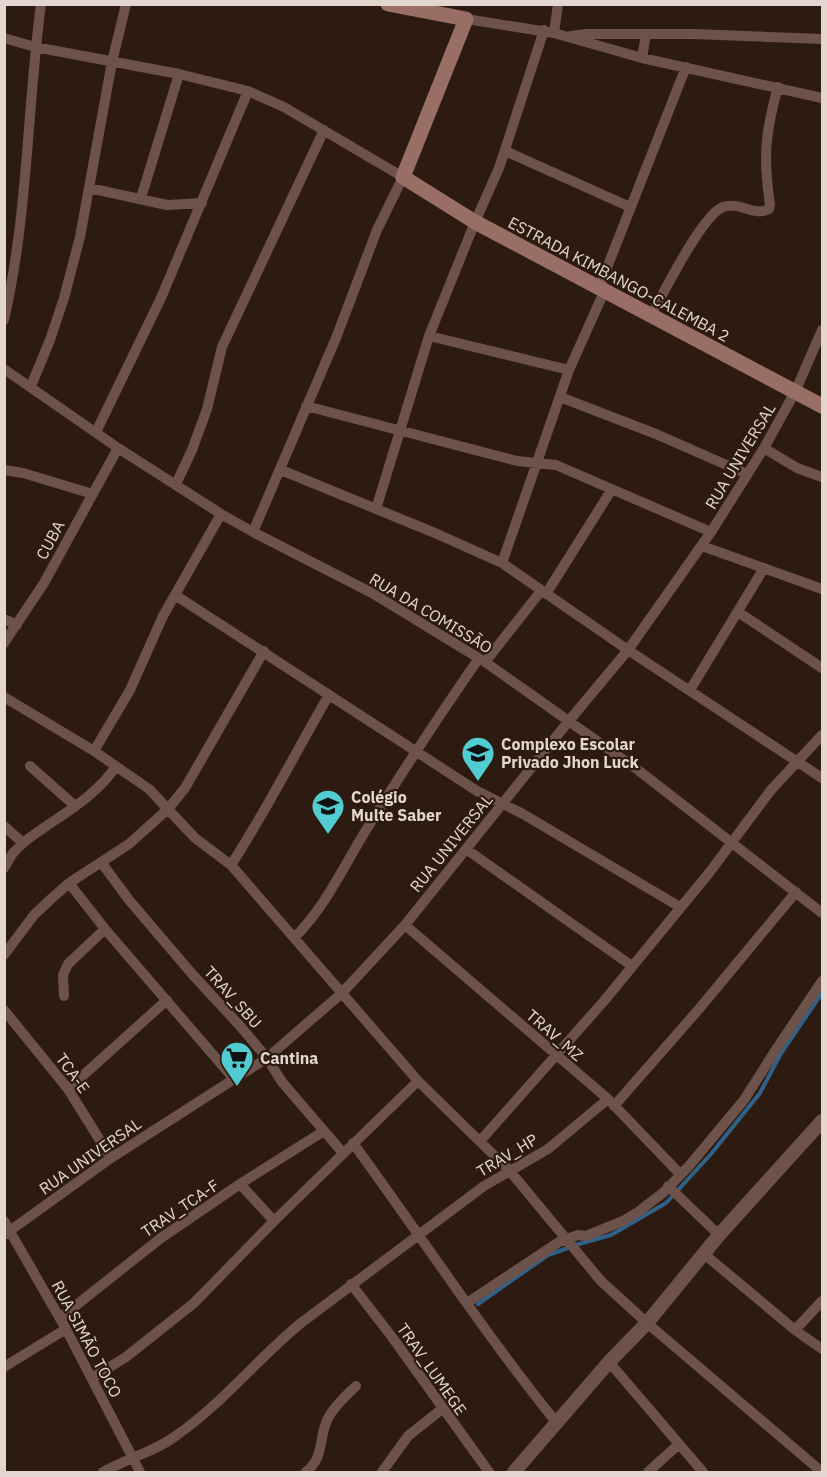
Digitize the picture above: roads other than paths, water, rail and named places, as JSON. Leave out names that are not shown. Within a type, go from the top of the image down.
[{"type":"main road","points":[[388,4],[466,19],[403,177]]},
{"type":"main road","name":"ESTRADA KIMBANGO-CALEMBA 2","points":[[403,177],[475,222],[822,406]]},
{"type":"street","points":[[4,320],[11,292],[25,182],[35,47],[41,4]]},
{"type":"street","points":[[31,386],[64,298],[80,237],[112,62],[126,4]]},
{"type":"street","points":[[376,509],[429,336],[499,168],[558,4]]},
{"type":"street","points":[[466,19],[549,32],[642,58],[822,98]]},
{"type":"street","points":[[568,37],[586,34],[646,34],[822,39]]},
{"type":"street","points":[[642,58],[646,34]]},
{"type":"street","name":"ESTRADA KIMBANGO-CALEMBA 2","points":[[4,38],[35,47],[248,91],[324,130],[403,177]]},
{"type":"street","points":[[502,563],[630,207],[686,67]]},
{"type":"street","points":[[141,198],[179,75]]},
{"type":"street","points":[[651,316],[690,245],[718,210],[726,206],[759,212],[769,209],[765,153],[769,118],[778,87]]},
{"type":"street","points":[[96,432],[161,298],[248,91]]},
{"type":"street","points":[[176,484],[207,409],[222,347],[324,130]]},
{"type":"street","points":[[505,152],[630,207]]},
{"type":"street","points":[[253,532],[336,338],[377,230],[403,177]]},
{"type":"street","points":[[89,188],[167,205],[202,203]]},
{"type":"street","name":"RUA UNIVERSAL","points":[[6,1229],[232,1078],[267,1058],[342,993],[405,925],[628,650],[702,546],[764,448],[795,392],[822,330]]},
{"type":"street","points":[[429,336],[570,370]]},
{"type":"street","name":"RUA DA COMISSÃO","points":[[4,369],[118,448],[221,514],[372,593],[482,660],[638,770],[822,913]]},
{"type":"street","points":[[560,397],[656,434],[747,474]]},
{"type":"street","points":[[306,406],[516,461],[556,465],[711,532]]},
{"type":"street","name":"CUBA","points":[[4,643],[44,583],[118,448]]},
{"type":"street","points":[[764,448],[797,468],[822,477]]},
{"type":"street","points":[[4,470],[23,473],[93,494]]},
{"type":"street","points":[[281,470],[502,563],[628,650],[822,778]]},
{"type":"street","points":[[295,937],[326,899],[416,751],[482,660],[544,592],[612,489]]},
{"type":"street","points":[[94,751],[130,690],[154,635],[221,514]]},
{"type":"street","points":[[702,546],[822,589]]},
{"type":"street","points":[[690,690],[764,568]]},
{"type":"street","points":[[175,595],[477,791],[524,814],[680,907]]},
{"type":"street","points":[[738,612],[822,668]]},
{"type":"street","points":[[4,619],[17,625]]},
{"type":"street","points":[[4,955],[34,915],[69,883],[129,844],[168,809],[185,788],[264,651]]},
{"type":"street","points":[[231,865],[274,796],[329,695]]},
{"type":"street","points":[[4,697],[94,751],[149,789],[195,838],[231,865],[418,1081],[510,1170],[565,1240],[601,1281],[822,1473]]},
{"type":"street","points":[[481,1140],[632,966],[771,790],[822,735]]},
{"type":"street","points":[[30,766],[74,805]]},
{"type":"street","points":[[4,868],[13,853],[23,843],[111,775],[116,766]]},
{"type":"street","points":[[4,826],[23,843]]},
{"type":"street","points":[[466,849],[632,966]]},
{"type":"street","name":"TRAV_SBU","points":[[101,862],[129,900],[267,1058],[282,1082],[343,1153]]},
{"type":"street","points":[[69,883],[105,929],[232,1078]]},
{"type":"street","name":"TRAV_HP","points":[[103,1473],[122,1461],[155,1449],[177,1436],[210,1408],[277,1343],[351,1284],[484,1185],[548,1149],[611,1103],[699,1009],[796,892]]},
{"type":"street","name":"TRAV_MZ","points":[[405,925],[611,1103],[680,1174]]},
{"type":"street","points":[[64,996],[63,975],[68,964],[105,929]]},
{"type":"street","points":[[467,1303],[559,1242],[578,1235],[586,1236],[623,1221],[649,1205],[689,1166],[744,1100],[822,981]]},
{"type":"street","points":[[68,1089],[167,1000]]},
{"type":"street","name":"TCA-E","points":[[4,1010],[68,1089],[111,1158]]},
{"type":"street","points":[[92,1378],[126,1357],[176,1320],[418,1081]]},
{"type":"street","points":[[514,1473],[609,1362],[647,1323],[703,1253],[822,1120]]},
{"type":"street","name":"TRAV_TCA-F","points":[[60,1318],[137,1256],[240,1184],[324,1131]]},
{"type":"street","points":[[353,1143],[420,1234],[501,1353],[556,1422]]},
{"type":"street","points":[[240,1184],[274,1221]]},
{"type":"street","points":[[668,1186],[719,1235]]},
{"type":"street","name":"RUA SIMÃO TOCO","points":[[6,1229],[60,1318],[140,1473]]},
{"type":"street","points":[[703,1253],[795,1330],[822,1349]]},
{"type":"street","name":"TRAV_LUMEGE","points":[[351,1284],[392,1337],[489,1473]]},
{"type":"street","points":[[795,1330],[822,1301]]},
{"type":"street","points":[[4,1367],[66,1329]]},
{"type":"street","points":[[609,1362],[703,1473]]},
{"type":"street","points":[[306,1473],[315,1465],[318,1458],[322,1433],[328,1417],[356,1386]]},
{"type":"street","points":[[382,1473],[408,1436],[442,1410]]},
{"type":"street","points":[[648,1473],[679,1444]]},
{"type":"waterway","points":[[478,1304],[548,1255],[611,1235],[666,1203],[711,1154],[760,1093],[780,1055],[822,993]]},
{"type":"place","name":"Complexo Escolar Privado Jhon Luck","points":[[478,782]]},
{"type":"place","name":"Colégio Multe Saber","points":[[328,835]]},
{"type":"place","name":"Cantina","points":[[237,1087]]}]
